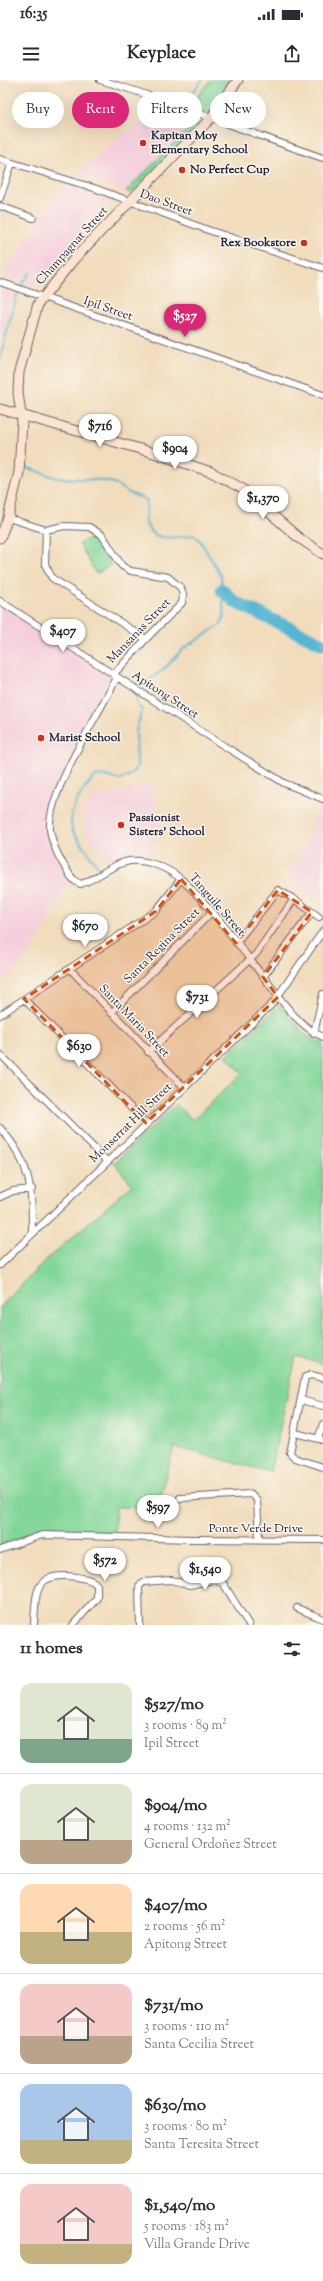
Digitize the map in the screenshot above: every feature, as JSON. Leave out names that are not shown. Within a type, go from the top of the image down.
[{"type":"street","points":[[100,80],[148,94],[210,119]]},
{"type":"street","name":"Champagnat Street","points":[[229,92],[238,80]]},
{"type":"street","name":"Champagnat Street","points":[[0,538],[8,518],[20,467],[21,413],[18,392],[19,372],[34,316],[42,297],[74,259],[210,119]]},
{"type":"street","points":[[236,128],[323,158]]},
{"type":"street","name":"Dao Street","points":[[0,159],[130,201],[208,230],[323,268]]},
{"type":"street","points":[[0,198],[12,163]]},
{"type":"street","points":[[0,206],[33,218]]},
{"type":"street","name":"Ipil Street","points":[[0,282],[323,395]]},
{"type":"street","points":[[0,409],[21,413],[211,472],[241,488],[299,538],[323,554]]},
{"type":"street","name":"Mansanas Street","points":[[8,518],[46,530],[64,526],[89,527],[102,535],[122,566],[131,571],[168,577],[178,585],[183,595],[182,603],[146,639],[115,676]]},
{"type":"street","points":[[46,530],[45,564],[52,578],[146,639]]},
{"type":"street","name":"Apitong Street","points":[[0,601],[139,692],[284,783],[323,799]]},
{"type":"street","name":"Tanguile Street","points":[[115,676],[58,790],[51,817],[50,830],[58,855],[78,884],[83,884],[120,864],[130,861],[145,862],[165,868],[180,879],[211,913],[265,975],[278,997],[296,1018],[314,1033],[323,1037]]},
{"type":"street","points":[[0,1015],[156,911],[180,879]]},
{"type":"street","points":[[236,943],[275,892],[281,890],[321,918]]},
{"type":"street","points":[[148,1052],[256,954],[294,899]]},
{"type":"street","points":[[265,975],[312,912]]},
{"type":"street","name":"Santa Regina Street","points":[[111,1013],[211,913]]},
{"type":"street","name":"Monserrat Hill Street","points":[[0,1266],[108,1162],[146,1123],[278,997],[323,931]]},
{"type":"street","name":"Santa Maria Street","points":[[70,969],[148,1052],[184,1087]]},
{"type":"street","points":[[314,1033],[323,994]]},
{"type":"street","points":[[24,999],[146,1123]]},
{"type":"street","points":[[0,1054],[108,1162]]},
{"type":"street","points":[[0,1128],[14,1143],[26,1164],[32,1189],[32,1234]]},
{"type":"street","points":[[0,1197],[12,1191],[32,1189]]},
{"type":"street","points":[[323,1378],[311,1375],[305,1377],[290,1453],[293,1457],[323,1467]]},
{"type":"street","points":[[301,1400],[323,1406]]},
{"type":"street","points":[[295,1432],[321,1440],[323,1424]]},
{"type":"street","points":[[180,1498],[251,1494],[257,1500],[259,1539]]},
{"type":"street","name":"Ponte Verde Drive","points":[[0,1550],[42,1535],[323,1540]]},
{"type":"street","points":[[34,1625],[36,1592],[41,1582],[47,1578],[71,1576],[94,1581],[98,1589],[97,1598],[73,1625]]},
{"type":"street","points":[[140,1625],[139,1587],[141,1584],[146,1581],[171,1580],[190,1585],[218,1580],[223,1583],[249,1625]]},
{"type":"street","points":[[297,1608],[323,1619]]},
{"type":"highlighted area","points":[[181,879],[236,943],[278,890],[312,912],[263,977],[278,997],[146,1123],[24,999],[156,911]]},
{"type":"shaded area","name":"Kapitan Moy Elementary School","points":[[137,122],[137,128],[189,128],[125,191],[75,175]]},
{"type":"shaded area","points":[[64,185],[111,200],[35,287],[3,274]]},
{"type":"shaded area","points":[[0,289],[14,294],[0,348]]},
{"type":"shaded area","name":"Marist School","points":[[0,604],[113,678],[50,798],[48,846],[69,880],[41,934],[20,966],[0,982]]},
{"type":"shaded area","name":"Passionist Sisters' School","points":[[151,784],[160,825],[151,856],[129,857],[107,864],[82,824],[89,799]]},
{"type":"shaded area","points":[[321,806],[323,807],[323,904],[287,879]]},
{"type":"green space","points":[[210,80],[233,80],[225,92],[210,92],[209,115],[202,112],[202,92],[201,92]]},
{"type":"green space","points":[[189,128],[197,128],[131,194],[126,191]]},
{"type":"green space","points":[[94,535],[111,565],[96,574],[79,544]]},
{"type":"green space","points":[[280,1005],[305,1035],[323,1044],[323,1364],[296,1357],[270,1472],[174,1447],[157,1508],[116,1507],[114,1533],[43,1528],[0,1547],[0,1307],[46,1260],[132,1185],[114,1163],[176,1104],[193,1120],[242,1073],[226,1056]]},
{"type":"waterway","points":[[193,92],[202,80]]},
{"type":"waterway","points":[[21,285],[31,272]]},
{"type":"waterway","points":[[0,358],[18,291]]},
{"type":"waterway","points":[[26,467],[57,478],[100,480],[114,483],[129,493],[147,500],[146,522],[153,534],[166,538],[195,535],[201,542],[221,576],[224,617],[220,625],[183,649],[163,670],[146,682],[136,697],[137,706],[142,709],[136,731],[137,767],[126,778],[117,779],[97,775],[86,786],[73,809],[71,817],[73,832],[99,868]]},
{"type":"waterway","points":[[222,590],[235,602],[323,644]]},
{"type":"place","name":"Kapitan Moy Elementary School","points":[[143,143]]},
{"type":"place","name":"No Perfect Cup","points":[[182,170]]},
{"type":"place","name":"Rex Bookstore","points":[[304,243]]},
{"type":"place","name":"Marist School","points":[[41,738]]},
{"type":"place","name":"Passionist Sisters' School","points":[[121,825]]}]
